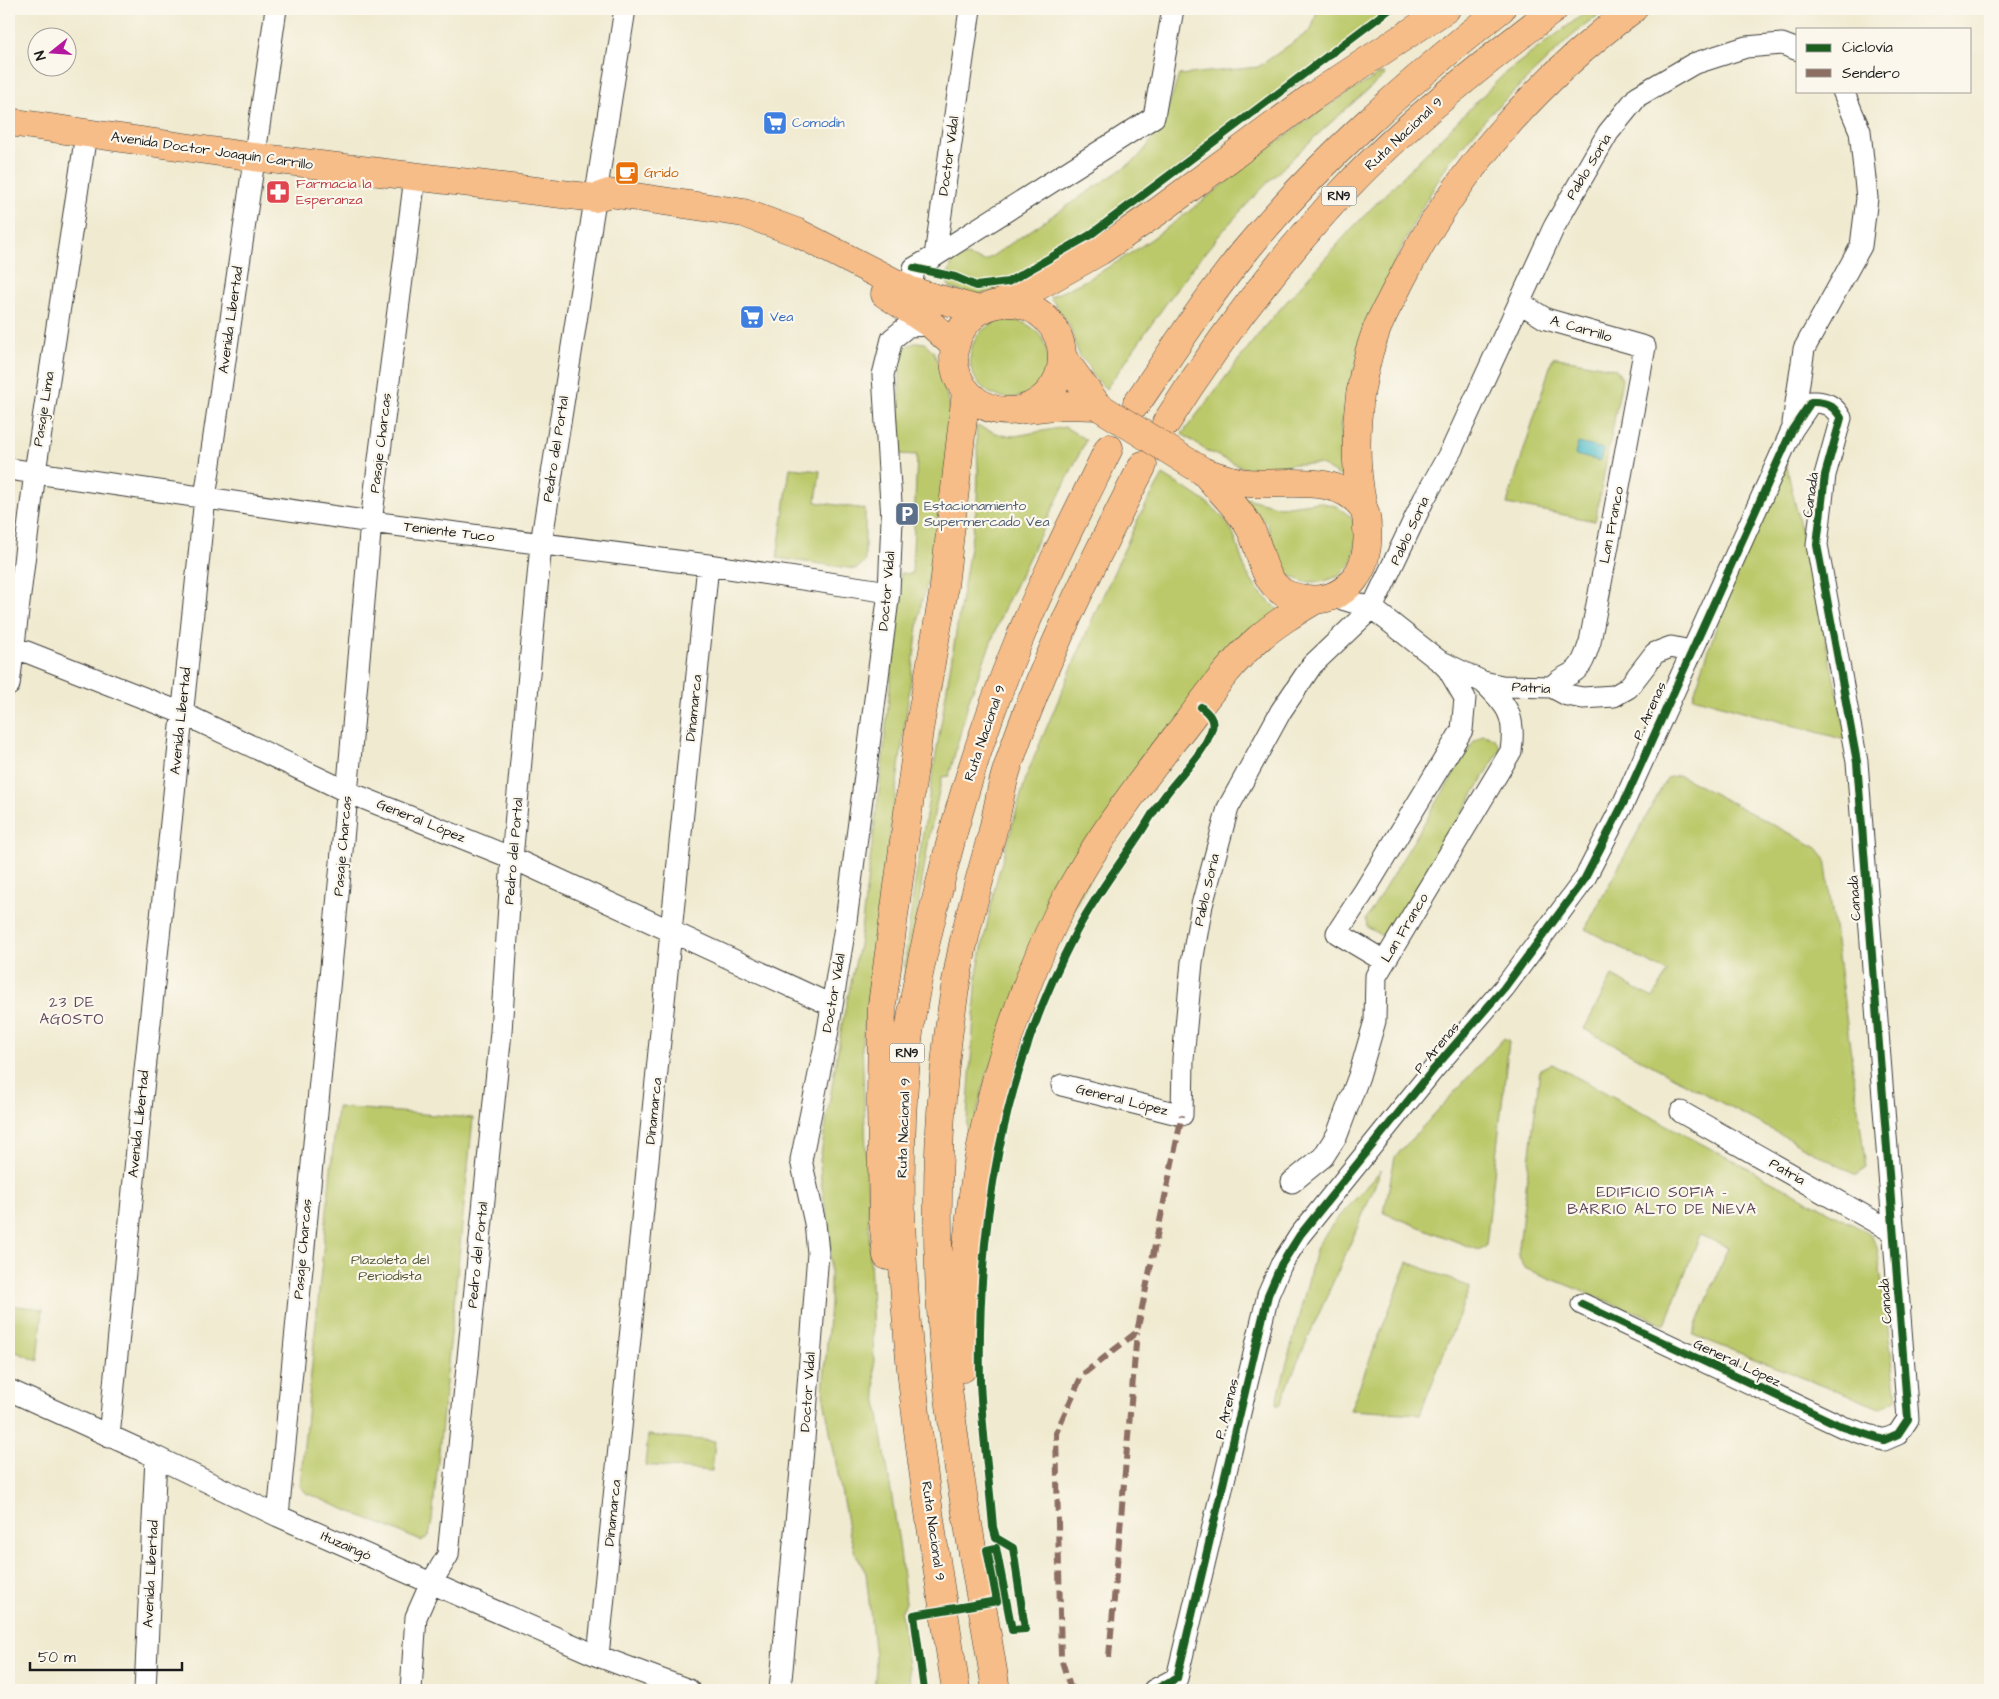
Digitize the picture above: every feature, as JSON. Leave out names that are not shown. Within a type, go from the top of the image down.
[{"type":"main road","points":[[1098,406],[1063,405],[1010,412],[993,410],[978,403],[966,392],[958,378],[954,362],[955,346],[960,332],[968,319],[992,306],[1040,285],[1100,251],[1160,210],[1312,97],[1446,9]]},
{"type":"main road","name":"RN9","points":[[1137,403],[1222,281],[1246,250],[1320,168],[1347,140],[1420,75],[1501,9]]},
{"type":"main road","name":"Ruta Nacional 9","points":[[1166,423],[1206,359],[1239,315],[1346,188],[1426,113],[1505,45],[1554,9]]},
{"type":"main road","points":[[967,1512],[962,1323],[964,1261],[972,1193],[985,1127],[1017,1011],[1058,913],[1095,851],[1148,773],[1244,653],[1277,624],[1324,598],[1351,586],[1359,574],[1366,559],[1368,539],[1359,489],[1357,430],[1363,380],[1376,331],[1406,271],[1441,209],[1478,158],[1565,64],[1633,9]]},
{"type":"main road","name":"Avenida Doctor Joaquín Carrillo","points":[[9,122],[254,157],[415,177],[595,198],[609,193],[744,213],[796,232],[911,291],[992,306]]},
{"type":"main road","name":"Avenida Doctor Joaquín Carrillo","points":[[595,198],[607,207],[749,229],[791,245],[899,301],[932,325],[955,346]]},
{"type":"main road","points":[[992,306],[1019,303],[1034,308],[1046,317],[1055,328],[1061,342],[1063,358],[1060,374],[1053,389],[1041,401],[1026,409]]},
{"type":"main road","points":[[1063,358],[1098,406],[1204,472],[1244,483],[1324,484],[1348,493],[1363,507]]},
{"type":"main road","points":[[917,1416],[895,1330],[883,1221],[882,1005],[919,730],[943,595],[966,392]]},
{"type":"main road","name":"Ruta Nacional 9","points":[[956,1690],[917,1416],[903,1266],[902,1181],[907,1051],[915,990],[954,824],[994,705],[1023,631],[1070,527],[1110,448]]},
{"type":"main road","points":[[996,1690],[953,1422],[942,1328],[938,1251],[943,1091],[951,1012],[963,946],[1008,767],[1053,651],[1104,540],[1144,465]]},
{"type":"main road","points":[[1204,472],[1240,513],[1250,529],[1261,560],[1270,578],[1281,591],[1294,597],[1324,598]]},
{"type":"street","name":"Avenida Libertad","points":[[109,1437],[205,498],[276,9]]},
{"type":"street","name":"Pedro del Portal","points":[[411,1690],[416,1617],[431,1584],[448,1555],[501,1032],[512,858],[541,544],[625,9]]},
{"type":"street","name":"Doctor Vidal","points":[[935,256],[970,9]]},
{"type":"street","points":[[911,291],[914,268],[1154,117],[1173,9]]},
{"type":"street","name":"Pablo Soria","points":[[1182,1115],[1183,1058],[1192,962],[1202,905],[1228,808],[1281,710],[1312,666],[1372,608],[1424,499],[1452,449],[1554,227],[1608,134],[1638,96],[1693,64],[1746,47],[1790,47]]},
{"type":"street","points":[[1792,430],[1804,349],[1861,246],[1867,198],[1860,131],[1843,92]]},
{"type":"street","name":"Pasaje Lima","points":[[9,685],[10,646],[86,134]]},
{"type":"street","name":"Pasaje Charcas","points":[[278,1516],[348,792],[371,522],[415,177]]},
{"type":"street","name":"A. Carrillo","points":[[1520,303],[1546,319],[1645,347]]},
{"type":"street","name":"Doctor Vidal","points":[[780,1690],[804,1439],[818,1253],[801,1160],[813,1107],[858,844],[889,592],[892,519],[883,375],[892,339],[908,326],[932,325]]},
{"type":"street","name":"Lan Franco","points":[[1552,687],[1560,678],[1575,671],[1583,662],[1590,642],[1645,347]]},
{"type":"street","name":"Canadá","points":[[1792,430],[1811,402],[1820,401],[1830,404],[1841,418],[1825,474],[1817,545],[1857,762],[1908,1419],[1898,1434],[1884,1440]]},
{"type":"street","name":"P. Arenas","points":[[1154,1690],[1175,1684],[1268,1295],[1281,1265],[1300,1235],[1369,1149],[1504,988],[1584,880],[1624,802],[1690,651],[1792,430]]},
{"type":"street","name":"Teniente Tuco","points":[[9,468],[371,522],[708,565],[889,592]]},
{"type":"street","points":[[1324,598],[1372,608],[1375,584],[1368,539]]},
{"type":"street","name":"Dinamarca","points":[[598,1656],[708,565]]},
{"type":"street","name":"Patria","points":[[1372,608],[1438,660],[1483,682],[1502,686],[1552,687],[1567,695],[1584,698],[1614,696],[1628,688],[1655,653],[1671,647],[1690,651]]},
{"type":"street","name":"General López","points":[[10,646],[182,713],[348,792],[512,858],[831,1005]]},
{"type":"street","points":[[1384,961],[1337,933],[1462,730],[1465,698],[1448,669],[1438,660]]},
{"type":"street","name":"Lan Franco","points":[[1292,1182],[1323,1157],[1337,1135],[1359,1076],[1375,1021],[1376,976],[1512,751],[1514,729],[1507,708],[1483,682]]},
{"type":"street","name":"General López","points":[[1062,1085],[1182,1115]]},
{"type":"street","name":"Patria","points":[[1681,1112],[1893,1232]]},
{"type":"street","name":"General López","points":[[1582,1304],[1843,1427],[1884,1440]]},
{"type":"street","name":"Ituzaingó","points":[[9,1390],[156,1457],[278,1516],[431,1584],[598,1656],[689,1690]]},
{"type":"street","name":"Avenida Libertad","points":[[145,1690],[156,1457]]},
{"type":"path","points":[[914,1615],[924,1690]]},
{"type":"green space","points":[[1318,9],[1384,9],[1384,16],[1294,87],[1206,145],[1093,241],[1006,289],[974,295],[950,288],[946,279],[954,259],[966,256],[985,261],[1134,161],[1157,132],[1179,75],[1258,67],[1311,30]]},
{"type":"green space","points":[[1590,9],[1606,9],[1572,36],[1488,116],[1449,162],[1421,209],[1395,261],[1358,357],[1341,426],[1342,477],[1319,464],[1295,464],[1253,472],[1207,451],[1182,434],[1264,327],[1354,226],[1505,73]]},
{"type":"green space","points":[[1383,72],[1385,75],[1306,145],[1256,195],[1209,247],[1156,317],[1106,389],[1093,376],[1089,366],[1079,356],[1069,324],[1050,297],[1085,280],[1150,240],[1303,123]]},
{"type":"green space","points":[[1001,320],[1017,320],[1031,326],[1042,337],[1048,351],[1048,367],[1042,381],[1031,392],[1017,398],[1001,398],[987,392],[976,381],[970,367],[970,351],[976,337],[987,326]]},
{"type":"green space","points":[[917,342],[925,343],[933,351],[939,365],[950,409],[951,447],[935,532],[931,570],[921,604],[862,1043],[875,1389],[899,1543],[906,1603],[901,1612],[911,1690],[874,1690],[876,1668],[866,1573],[855,1553],[848,1528],[823,1393],[830,1304],[830,1233],[821,1182],[820,1160],[842,1024],[859,945],[882,768],[901,573],[912,574],[917,455],[899,454],[900,349]]},
{"type":"green space","points":[[1553,357],[1616,369],[1622,379],[1595,521],[1507,504]]},
{"type":"green space","points":[[976,426],[1002,435],[1015,436],[1065,427],[1086,440],[1003,611],[969,700],[949,776],[942,777],[929,838],[906,980],[904,978],[906,949],[915,882],[977,505]]},
{"type":"green space","points":[[1780,435],[1847,738],[1845,740],[1693,697]]},
{"type":"green space","points":[[790,468],[820,471],[816,502],[865,509],[865,562],[856,569],[777,558]]},
{"type":"green space","points":[[1163,475],[1208,503],[1223,518],[1232,532],[1250,579],[1270,603],[1280,611],[1163,738],[986,1076],[964,1164],[977,973],[995,886],[1027,774],[1095,613],[1139,517]]},
{"type":"green space","points":[[1238,496],[1280,507],[1319,502],[1336,506],[1350,516],[1358,531],[1352,563],[1339,576],[1322,582],[1304,582],[1288,575],[1279,561],[1267,524]]},
{"type":"green space","points":[[1483,735],[1494,738],[1500,747],[1499,752],[1389,933],[1382,936],[1367,927],[1366,919],[1474,741]]},
{"type":"green space","points":[[1679,775],[1817,848],[1825,858],[1866,1168],[1856,1175],[1584,1029],[1612,976],[1653,998],[1667,972],[1585,929],[1667,778]]},
{"type":"green space","points":[[1504,1038],[1509,1041],[1486,1246],[1478,1250],[1384,1213],[1395,1157]]},
{"type":"green space","points":[[1552,1064],[1869,1233],[1877,1246],[1897,1398],[1880,1408],[1693,1335],[1728,1247],[1700,1235],[1665,1324],[1524,1268],[1518,1255],[1540,1069]]},
{"type":"green space","name":"Plazoleta del Periodista","points":[[337,1107],[473,1118],[432,1520],[429,1536],[421,1541],[306,1493],[300,1486]]},
{"type":"green space","points":[[1381,1170],[1280,1405],[1276,1405],[1317,1246],[1333,1224]]},
{"type":"green space","points":[[1408,1262],[1470,1287],[1420,1414],[1350,1410]]},
{"type":"green space","points":[[9,1305],[43,1309],[38,1361],[9,1349]]},
{"type":"green space","points":[[648,1435],[715,1441],[712,1471],[645,1465]]},
{"type":"water","points":[[1578,443],[1604,449],[1600,461],[1575,455]]},
{"type":"marked path","points":[[1071,1690],[1061,1658],[1056,1433],[1082,1375],[1137,1332],[1182,1115]]},
{"type":"marked path","points":[[1109,1657],[1137,1332]]},
{"type":"cycle path","points":[[914,268],[955,277],[976,286],[1008,282],[1090,235],[1390,9]]},
{"type":"cycle path","points":[[1154,1690],[1177,1678],[1268,1295],[1281,1265],[1300,1235],[1433,1070],[1504,988],[1584,880],[1624,802],[1792,430],[1811,402],[1825,403],[1832,407],[1841,418],[1825,475],[1817,545],[1857,762],[1908,1419],[1898,1434],[1884,1440],[1843,1427],[1582,1304]]},
{"type":"cycle path","points":[[924,1690],[914,1615],[997,1601],[987,1550],[996,1548],[1012,1630],[1025,1629],[1013,1548],[996,1538],[993,1527],[980,1381],[980,1322],[983,1264],[989,1207],[999,1151],[1012,1096],[1029,1042],[1050,988],[1075,934],[1096,898],[1160,802],[1197,756],[1208,738],[1213,725],[1208,713],[1201,707]]},
{"type":"place","name":"Comodín","points":[[775,123]]},
{"type":"place","name":"Grido","points":[[627,173]]},
{"type":"place","name":"Farmacia la Esperanza","points":[[278,192]]},
{"type":"place","name":"Vea","points":[[752,317]]},
{"type":"place","name":"Estacionamiento Supermercado Vea","points":[[907,514]]},
{"type":"district","name":"23 DE AGOSTO","points":[[72,1010]]},
{"type":"district","name":"EDIFICIO SOFIA - BARRIO ALTO DE NIEVA","points":[[1662,1200]]}]
